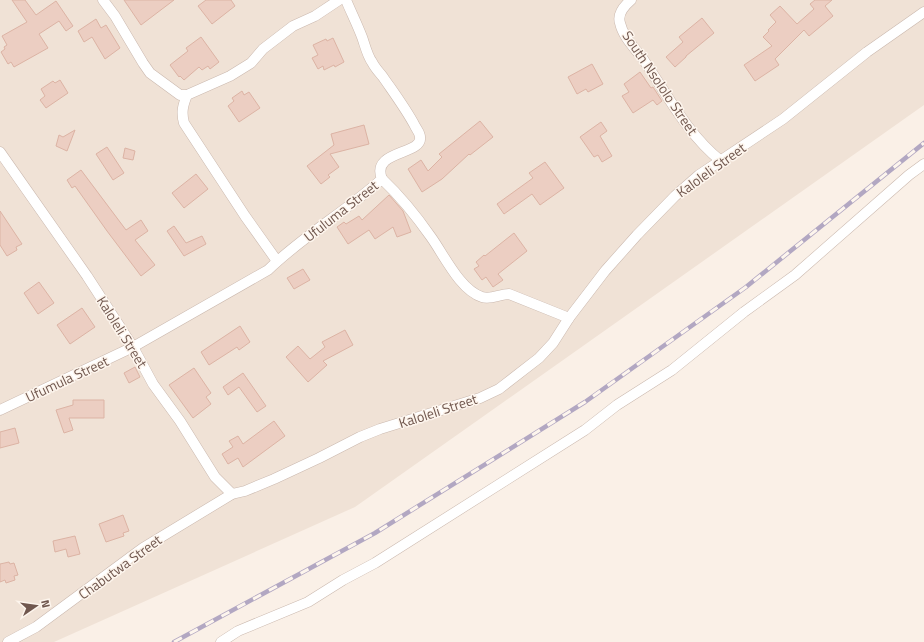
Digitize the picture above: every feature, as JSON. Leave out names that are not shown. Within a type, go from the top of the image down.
[{"type":"street","points":[[103,0],[115,16],[150,73],[180,95],[187,95],[235,73],[251,63],[263,49],[293,26],[315,16],[339,0]]},
{"type":"street","name":"Ufuluma Street","points":[[133,347],[268,270],[314,231],[351,205],[382,179],[380,170],[386,160],[416,146],[420,140],[420,136],[410,118],[372,62],[346,0]]},
{"type":"street","name":"South Nsololo Street","points":[[631,0],[626,4],[619,15],[620,23],[625,34],[691,130],[708,151],[721,161]]},
{"type":"street","name":"Kaloleli Street","points":[[0,152],[87,276],[133,347],[153,384],[180,421],[215,476],[232,494],[245,491],[319,458],[360,436],[480,398],[499,389],[539,358],[554,344],[570,318],[605,271],[675,196],[699,175],[783,118],[867,52],[924,12]]},
{"type":"street","points":[[187,95],[183,105],[182,114],[184,123],[245,216],[277,261]]},
{"type":"street","points":[[221,642],[238,631],[308,602],[343,580],[375,563],[598,422],[617,405],[672,370],[744,312],[795,275],[909,175],[924,164]]},
{"type":"street","points":[[382,179],[421,223],[451,267],[473,292],[486,298],[509,294],[570,318]]},
{"type":"street","name":"Ufumula Street","points":[[0,410],[133,347]]},
{"type":"street","name":"Chabutwa Street","points":[[8,642],[36,627],[142,548],[232,494]]},
{"type":"shaded area","points":[[0,0],[924,0],[924,105],[355,507],[54,642],[0,642]]},
{"type":"building","points":[[12,0],[25,0],[36,15],[56,1],[73,26],[66,31],[59,21],[39,34],[48,48],[14,67],[11,62],[8,64],[1,52],[7,45],[2,36],[27,22]]},
{"type":"building","points":[[124,0],[174,0],[141,25]]},
{"type":"building","points":[[206,0],[231,0],[235,6],[212,24],[198,6]]},
{"type":"building","points":[[815,0],[832,0],[825,6],[833,16],[809,36],[804,30],[775,59],[779,65],[755,81],[744,65],[772,46],[763,37],[776,22],[770,15],[780,6],[797,24],[814,9],[810,4]]},
{"type":"building","points":[[702,18],[714,33],[675,67],[666,57],[683,42],[679,37]]},
{"type":"building","points":[[96,19],[101,28],[106,25],[120,48],[105,59],[92,37],[84,42],[78,31]]},
{"type":"building","points":[[201,37],[219,62],[210,69],[208,66],[202,70],[199,67],[184,80],[180,76],[179,77],[170,65],[188,51],[186,48]]},
{"type":"building","points":[[333,38],[344,62],[335,67],[334,65],[324,70],[323,66],[318,69],[312,58],[318,55],[313,45],[326,39],[327,41]]},
{"type":"building","points":[[592,64],[603,84],[588,92],[586,89],[577,94],[568,77]]},
{"type":"building","points":[[640,72],[651,88],[653,87],[662,101],[657,105],[653,100],[633,113],[622,96],[629,92],[624,84]]},
{"type":"building","points":[[60,80],[68,93],[46,108],[40,100],[45,96],[41,89],[53,81],[55,83]]},
{"type":"building","points":[[242,91],[244,95],[249,92],[260,108],[239,122],[228,106],[234,101],[232,98]]},
{"type":"building","points":[[480,121],[493,137],[470,155],[469,154],[442,179],[422,192],[408,169],[421,160],[428,171],[442,157],[439,154]]},
{"type":"building","points":[[601,122],[607,131],[600,136],[612,156],[602,162],[598,155],[594,157],[580,137]]},
{"type":"building","points":[[364,125],[369,144],[330,154],[339,167],[328,175],[330,177],[321,184],[307,166],[334,145],[331,134]]},
{"type":"building","points":[[75,130],[67,151],[56,146],[59,135],[63,137]]},
{"type":"building","points":[[107,147],[124,173],[113,180],[96,154]]},
{"type":"building","points":[[125,148],[135,151],[133,160],[123,158]]},
{"type":"building","points":[[545,162],[564,188],[540,205],[532,194],[504,214],[497,204],[533,178],[529,173]]},
{"type":"building","points":[[81,170],[126,230],[141,220],[148,231],[135,240],[155,265],[141,276],[75,186],[72,188],[67,180]]},
{"type":"building","points":[[196,174],[208,189],[184,208],[172,193]]},
{"type":"building","points":[[389,195],[403,211],[411,232],[397,237],[393,227],[375,239],[369,230],[348,244],[337,227],[344,222],[346,224],[359,216],[362,220]]},
{"type":"building","points":[[0,211],[22,244],[16,247],[17,250],[7,256],[0,245]]},
{"type":"building","points":[[174,226],[186,243],[202,236],[206,244],[184,256],[167,231]]},
{"type":"building","points":[[514,233],[527,251],[498,274],[503,280],[493,287],[486,277],[482,280],[474,269],[479,266],[476,262]]},
{"type":"building","points":[[303,269],[310,280],[294,289],[287,278]]},
{"type":"building","points":[[39,282],[54,303],[38,314],[24,293]]},
{"type":"building","points":[[82,308],[95,327],[70,344],[57,325]]},
{"type":"building","points":[[240,326],[250,342],[239,350],[237,347],[209,365],[201,352]]},
{"type":"building","points":[[345,330],[353,345],[323,361],[327,365],[308,382],[286,357],[298,346],[310,359],[325,347],[322,342]]},
{"type":"building","points":[[135,367],[140,377],[129,383],[124,373]]},
{"type":"building","points":[[194,368],[211,393],[206,397],[211,404],[193,418],[169,385]]},
{"type":"building","points":[[243,373],[266,406],[257,412],[239,387],[228,395],[223,387]]},
{"type":"building","points":[[73,400],[104,400],[104,418],[69,418],[73,430],[64,433],[56,410],[73,405]]},
{"type":"building","points":[[274,421],[285,436],[243,467],[238,458],[228,464],[222,454],[233,447],[229,441],[238,436],[243,444]]},
{"type":"building","points":[[15,428],[19,443],[0,448],[0,432]]},
{"type":"building","points":[[123,515],[129,531],[123,533],[124,536],[106,542],[99,524]]},
{"type":"building","points":[[75,536],[80,554],[68,557],[66,549],[55,552],[53,541]]},
{"type":"building","points":[[9,562],[10,564],[14,563],[18,575],[14,576],[15,580],[6,583],[5,580],[0,582],[0,564]]},
{"type":"railway","points":[[174,642],[375,533],[585,402],[746,287],[924,143]]}]
